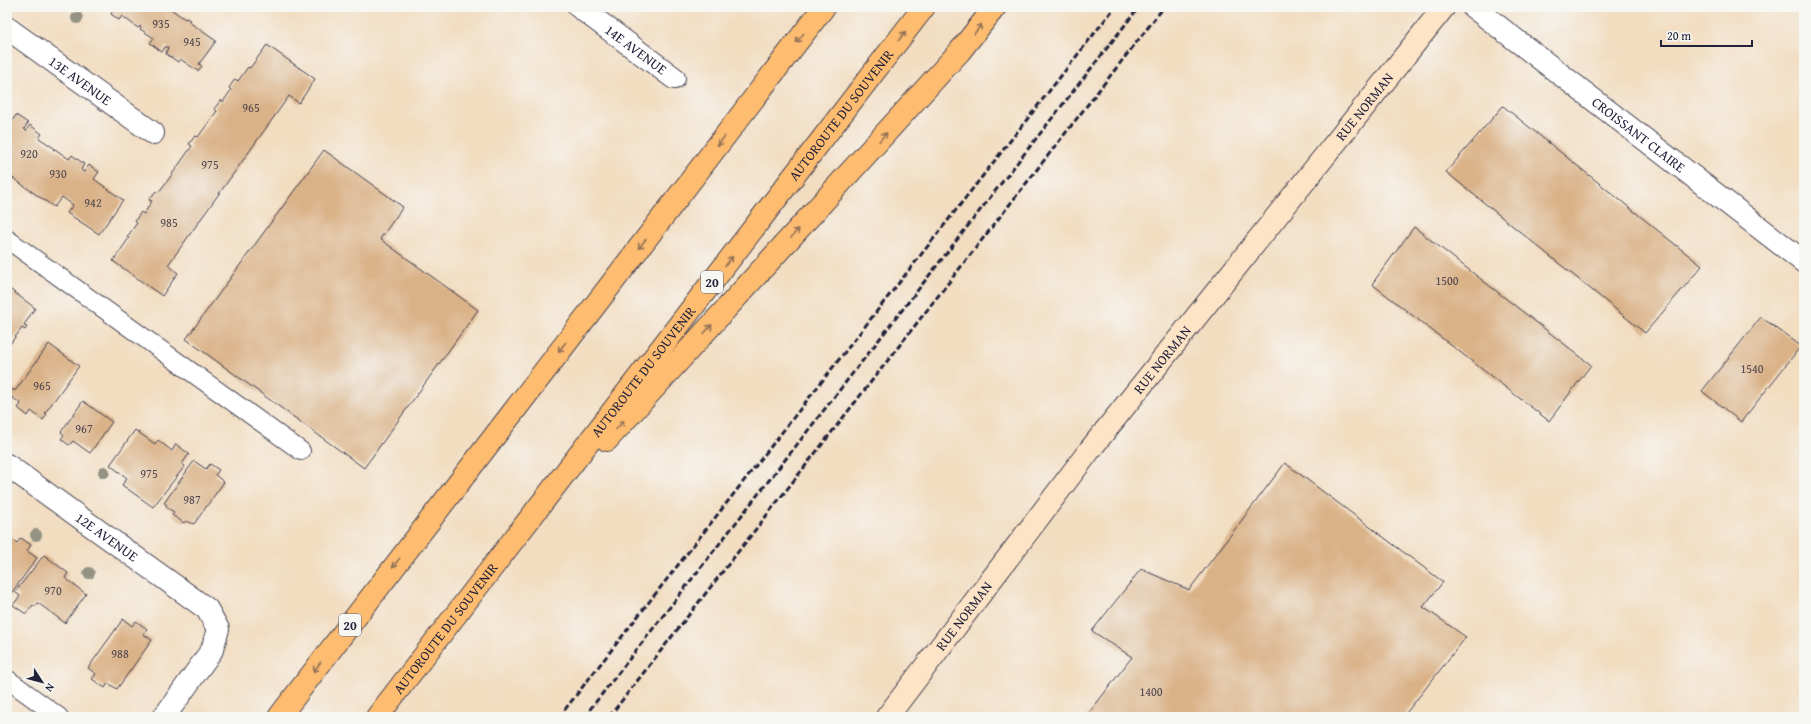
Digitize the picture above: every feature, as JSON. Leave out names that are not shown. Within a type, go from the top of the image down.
[{"type":"highway","name":"20","points":[[280,717],[824,7]]},
{"type":"highway","name":"AUTOROUTE DU SOUVENIR","points":[[377,717],[924,7]]},
{"type":"highway","points":[[500,558],[960,51],[995,7]]},
{"type":"street","name":"14E AVENUE","points":[[579,7],[674,78]]},
{"type":"street","name":"RUE NORMAN","points":[[887,717],[1089,451],[1444,7]]},
{"type":"street","name":"CROISSANT CLAIRE","points":[[1473,7],[1804,262]]},
{"type":"street","name":"13E AVENUE","points":[[7,28],[153,133]]},
{"type":"street","name":"12E AVENUE","points":[[7,464],[207,609],[218,629],[212,650],[164,717]]},
{"type":"lane","points":[[7,239],[301,451]]},
{"type":"lane","points":[[7,680],[59,717]]},
{"type":"building","points":[[112,7],[168,7],[185,19],[190,20],[189,22],[216,41],[199,64],[202,66],[198,71],[180,59],[178,62],[166,54],[168,47],[165,47],[162,52],[150,43],[154,38],[140,29],[140,26],[138,28],[122,16],[119,20],[111,14],[113,10]]},
{"type":"building","points":[[267,45],[315,79],[299,103],[289,96],[168,265],[178,273],[162,296],[113,261],[129,238],[127,237],[137,223],[135,221],[141,212],[144,214],[152,201],[149,200],[156,191],[158,193],[168,180],[192,146],[189,144],[195,136],[198,137],[217,111],[214,109],[221,100],[223,102],[231,90],[229,88],[235,79],[238,81]]},
{"type":"building","points":[[1503,106],[1702,266],[1645,333],[1446,172]]},
{"type":"building","points":[[16,115],[28,123],[24,129],[26,131],[30,125],[42,134],[39,138],[54,148],[53,150],[55,149],[69,159],[72,155],[84,164],[81,170],[84,172],[89,165],[99,172],[94,179],[123,200],[99,234],[67,213],[73,205],[62,197],[54,207],[7,174],[7,117],[12,121]]},
{"type":"building","points":[[324,150],[403,207],[380,239],[478,310],[364,468],[186,339]]},
{"type":"building","points":[[1414,227],[1591,365],[1549,421],[1372,284]]},
{"type":"building","points":[[7,287],[35,308],[24,325],[27,327],[25,330],[22,328],[7,348]]},
{"type":"building","points":[[1761,317],[1801,346],[1741,422],[1702,391]]},
{"type":"building","points":[[49,344],[79,366],[45,413],[47,414],[43,420],[31,411],[28,416],[18,408],[21,404],[9,395],[13,389],[15,391]]},
{"type":"building","points":[[83,401],[112,422],[90,453],[73,441],[69,445],[61,439],[64,435],[61,432]]},
{"type":"building","points":[[135,430],[155,444],[158,440],[172,451],[176,444],[189,454],[182,464],[185,466],[153,507],[122,485],[127,478],[110,465]]},
{"type":"building","points":[[194,461],[206,469],[210,464],[219,470],[215,475],[224,482],[194,524],[186,521],[184,523],[172,515],[174,512],[166,507],[167,505],[164,503]]},
{"type":"building","points":[[1285,463],[1443,582],[1423,607],[1466,637],[1403,717],[1086,717],[1132,657],[1092,631],[1141,569],[1189,590]]},
{"type":"building","points":[[9,537],[17,543],[21,538],[31,545],[27,551],[37,558],[7,599],[7,540]]},
{"type":"building","points":[[44,555],[68,573],[65,578],[86,594],[65,623],[38,603],[35,607],[33,605],[26,614],[13,605],[20,596],[15,592]]},
{"type":"building","points":[[123,619],[132,626],[136,621],[147,629],[143,634],[152,640],[117,689],[108,683],[105,688],[92,679],[96,674],[88,668]]},
{"type":"railway","points":[[559,717],[1115,7]]},
{"type":"railway","points":[[584,717],[1139,7]]},
{"type":"railway","points":[[609,717],[1164,7]]}]
